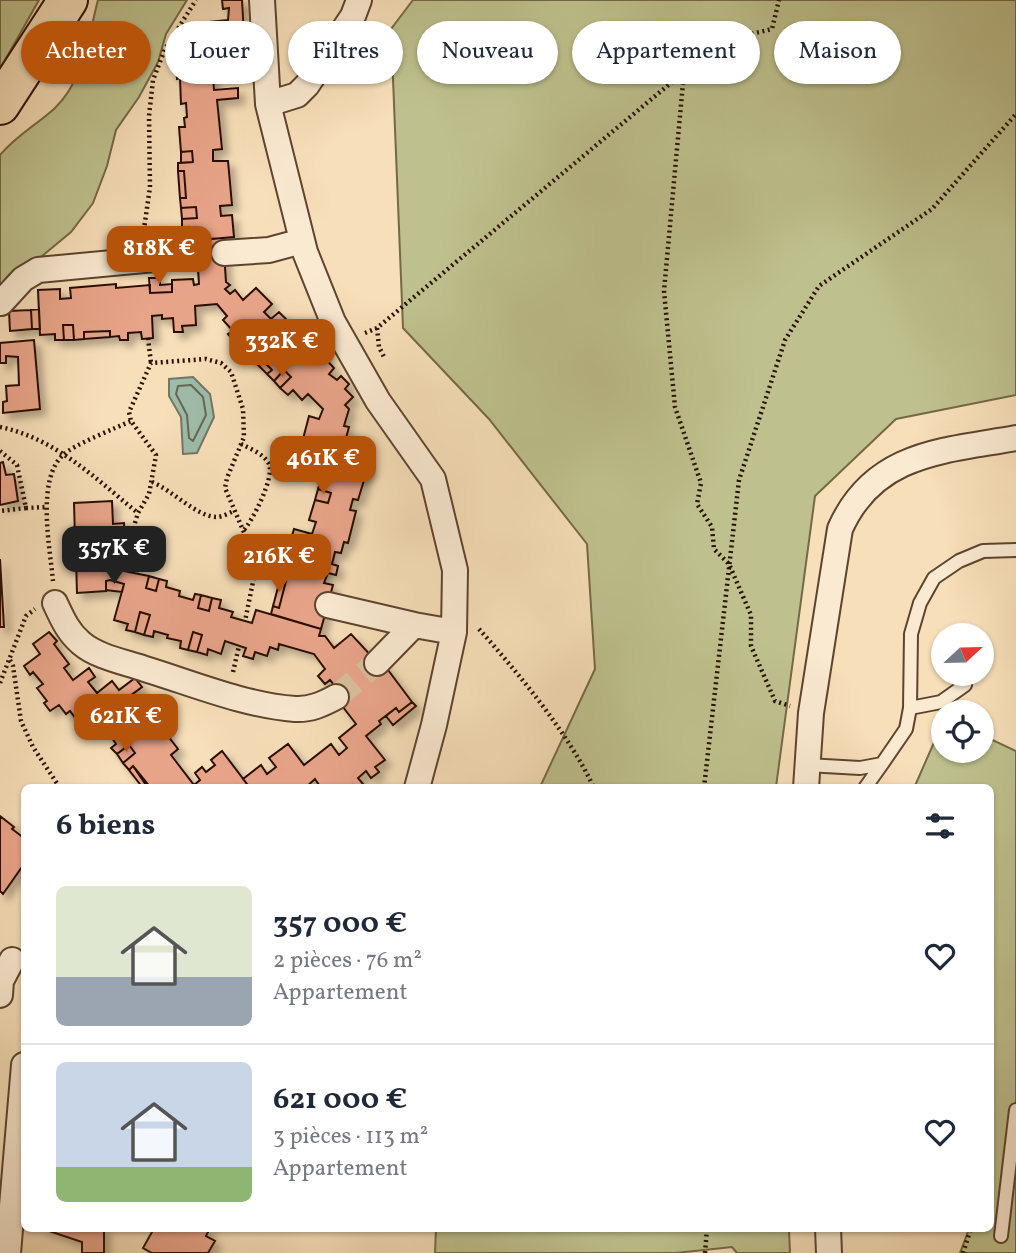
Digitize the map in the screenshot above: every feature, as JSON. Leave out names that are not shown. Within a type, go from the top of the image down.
[{"type":"main road","points":[[0,105],[68,0]]},
{"type":"street","points":[[262,0],[268,104],[302,241],[333,322],[378,401],[433,478],[455,570],[454,632],[418,784]]},
{"type":"street","points":[[268,104],[298,94],[307,85],[354,16],[359,0]]},
{"type":"street","points":[[224,253],[269,250],[302,241]]},
{"type":"street","points":[[1,303],[23,279],[38,270],[197,255]]},
{"type":"street","points":[[807,776],[811,713],[840,529],[856,498],[874,481],[895,467],[925,454],[1016,438]]},
{"type":"street","points":[[55,603],[67,629],[83,646],[111,657],[229,696],[296,709],[321,705],[336,697]]},
{"type":"street","points":[[328,605],[454,632]]},
{"type":"street","points":[[377,663],[414,625]]},
{"type":"street","points":[[0,995],[1,981],[12,959]]},
{"type":"street","points":[[8,1253],[13,1169],[9,1129],[21,1078]]},
{"type":"street","points":[[828,1232],[829,1253]]},
{"type":"lane","points":[[868,784],[906,729],[910,708],[911,634],[920,603],[934,578],[959,561],[983,551],[1016,550]]},
{"type":"lane","points":[[910,708],[941,702],[964,686]]},
{"type":"lane","points":[[807,776],[881,764]]},
{"type":"lane","points":[[1001,1236],[1016,1110]]},
{"type":"path","points":[[140,260],[150,187],[149,116],[153,80],[165,49],[196,0]]},
{"type":"path","points":[[760,32],[772,29],[779,0]]},
{"type":"path","points":[[345,343],[377,328],[670,84]]},
{"type":"path","points":[[683,84],[664,291],[674,407],[701,483],[697,504],[712,527],[714,549],[729,564],[751,615],[751,646],[775,701],[811,713]]},
{"type":"path","points":[[704,784],[739,480],[785,340],[819,286],[932,209],[1016,114]]},
{"type":"path","points":[[136,572],[138,562],[134,526],[149,494],[156,455],[131,421],[129,412],[151,363],[148,338]]},
{"type":"path","points":[[151,363],[206,359],[221,363],[232,372],[243,409],[244,437],[227,478],[226,488],[252,551],[254,577],[245,621]]},
{"type":"path","points":[[0,683],[26,616],[36,608],[55,603],[46,506],[53,468],[64,453],[131,421]]},
{"type":"path","points":[[0,427],[20,431],[64,453],[138,513]]},
{"type":"path","points":[[242,444],[262,456],[269,464],[271,472],[250,525],[243,531]]},
{"type":"path","points":[[0,451],[17,465],[26,508]]},
{"type":"path","points":[[152,482],[205,514],[219,517],[234,512]]},
{"type":"path","points":[[0,511],[46,506]]},
{"type":"path","points":[[454,632],[479,629],[510,664],[543,709],[586,769],[592,784]]},
{"type":"path","points":[[9,659],[13,666],[21,721],[33,747],[57,784]]},
{"type":"path","points":[[705,1253],[707,1232]]},
{"type":"path","points":[[963,1253],[970,1232]]},
{"type":"green space","points":[[0,0],[39,0],[27,21],[21,21],[21,32],[0,69]]},
{"type":"green space","points":[[98,0],[187,0],[174,21],[165,21],[165,38],[151,75],[151,21],[93,21]]},
{"type":"green space","points":[[413,0],[1016,0],[1016,395],[896,419],[815,496],[776,784],[541,784],[595,669],[587,544],[489,419],[403,328],[393,84],[403,84],[403,21],[397,21]]},
{"type":"green space","points":[[146,84],[116,130],[107,166],[93,203],[71,232],[0,291],[0,155],[19,136],[54,109],[72,86]]},
{"type":"green space","points":[[994,741],[1016,751],[1016,1253],[960,1253],[968,1232],[994,1232],[994,784],[916,784],[931,749],[931,763],[994,763]]},
{"type":"green space","points":[[436,1232],[789,1232],[790,1253],[737,1253],[732,1247],[676,1253],[435,1253]]},
{"type":"water","points":[[193,377],[210,394],[214,417],[197,453],[183,454],[181,417],[169,396],[169,379]]},
{"type":"building","points":[[222,0],[242,0],[243,21],[219,21],[228,20],[229,8],[223,9]]},
{"type":"building","points":[[180,84],[214,84],[214,90],[238,88],[238,98],[217,100],[222,149],[213,150],[213,161],[228,161],[232,205],[220,206],[221,216],[232,215],[234,237],[189,241],[188,227],[182,228],[182,219],[197,218],[196,207],[181,208],[180,198],[186,198],[184,171],[178,171],[178,163],[193,162],[192,151],[181,152],[179,127],[185,127],[184,118],[187,117],[186,103],[181,104]]},
{"type":"building","points":[[192,151],[193,162],[181,163],[181,152]]},
{"type":"building","points":[[178,171],[184,171],[186,198],[180,198]]},
{"type":"building","points":[[196,207],[197,218],[182,219],[181,208]]},
{"type":"building","points":[[223,238],[226,282],[230,285],[225,289],[230,294],[235,290],[243,300],[256,288],[272,304],[264,312],[271,319],[279,312],[311,344],[304,351],[310,358],[318,351],[334,368],[329,374],[337,380],[341,376],[349,384],[345,389],[353,397],[345,405],[349,409],[344,426],[349,427],[340,460],[368,467],[358,500],[353,499],[350,510],[356,511],[348,543],[344,542],[341,553],[335,552],[332,564],[338,566],[336,575],[328,573],[324,583],[333,585],[321,629],[271,614],[273,606],[279,608],[286,581],[280,580],[283,570],[297,574],[299,564],[285,561],[288,551],[294,552],[297,541],[291,539],[294,529],[312,534],[316,522],[309,520],[315,500],[328,503],[331,493],[318,489],[324,468],[330,470],[333,458],[305,450],[308,440],[303,439],[309,416],[319,419],[323,409],[308,394],[302,400],[293,390],[288,395],[280,388],[291,377],[284,370],[274,381],[267,374],[272,370],[253,350],[248,355],[241,348],[252,338],[245,331],[234,341],[228,334],[233,331],[223,320],[227,316],[217,304],[195,306],[196,325],[182,326],[183,332],[174,332],[173,318],[152,316],[153,338],[142,339],[141,332],[128,333],[128,340],[120,340],[119,336],[110,337],[110,331],[84,332],[84,339],[74,340],[73,325],[63,325],[64,340],[55,340],[55,334],[40,335],[38,290],[60,289],[60,299],[71,298],[70,288],[116,284],[116,288],[150,285],[150,293],[172,292],[172,280],[193,279],[194,285],[199,284],[196,240]]},
{"type":"building","points":[[149,278],[160,278],[160,285],[172,284],[172,292],[150,293]]},
{"type":"building","points":[[39,309],[40,329],[32,329],[31,310]]},
{"type":"building","points":[[31,310],[32,329],[10,331],[9,311]]},
{"type":"building","points":[[63,325],[73,325],[74,340],[64,340]]},
{"type":"building","points":[[110,331],[110,337],[84,339],[84,332]]},
{"type":"building","points":[[245,331],[252,338],[241,348],[234,341]]},
{"type":"building","points":[[34,340],[40,409],[3,413],[3,402],[7,401],[6,386],[19,385],[18,357],[6,356],[6,363],[0,363],[0,343]]},
{"type":"building","points":[[253,350],[272,370],[267,374],[248,355]]},
{"type":"building","points":[[284,370],[291,377],[280,388],[274,381]]},
{"type":"building","points":[[3,462],[6,475],[14,474],[18,501],[0,505],[0,463]]},
{"type":"building","points":[[318,489],[331,493],[328,503],[315,500]]},
{"type":"building","points":[[112,501],[113,524],[124,523],[126,557],[110,558],[109,568],[149,576],[146,588],[156,591],[159,579],[167,581],[166,587],[180,591],[179,596],[193,600],[195,594],[201,595],[198,608],[209,611],[212,598],[221,600],[219,608],[233,612],[231,617],[252,623],[256,610],[321,629],[319,636],[325,636],[334,648],[351,634],[374,659],[385,666],[412,702],[399,712],[396,708],[366,736],[385,760],[375,767],[379,772],[371,778],[366,771],[358,778],[363,784],[318,784],[315,779],[309,784],[247,784],[243,779],[261,765],[267,774],[276,767],[269,758],[288,744],[304,765],[331,744],[339,755],[347,748],[339,738],[356,724],[333,694],[338,690],[330,680],[325,684],[318,676],[325,669],[314,654],[279,644],[278,650],[270,647],[267,656],[255,652],[253,659],[243,656],[246,648],[225,641],[221,654],[208,649],[207,655],[197,652],[202,635],[193,632],[188,650],[180,648],[181,641],[167,638],[168,635],[154,631],[153,637],[144,635],[150,615],[140,612],[135,632],[126,630],[128,624],[114,620],[124,584],[110,580],[106,581],[106,591],[77,593],[76,559],[82,559],[82,538],[75,538],[74,503]]},
{"type":"building","points":[[0,559],[4,627],[0,627]]},
{"type":"building","points":[[285,561],[299,564],[297,574],[283,570]]},
{"type":"building","points":[[149,576],[159,579],[156,591],[146,588]]},
{"type":"building","points":[[280,580],[286,581],[279,608],[273,606]]},
{"type":"building","points":[[106,581],[124,584],[122,592],[106,590]]},
{"type":"building","points":[[201,595],[212,598],[209,611],[198,608]]},
{"type":"building","points":[[140,612],[150,615],[144,635],[135,632]]},
{"type":"building","points":[[49,632],[57,641],[54,644],[69,664],[64,668],[73,680],[89,668],[95,677],[88,682],[97,693],[112,681],[119,690],[135,678],[142,687],[126,699],[135,710],[143,705],[157,723],[149,729],[156,737],[164,731],[178,749],[171,755],[193,784],[145,784],[133,766],[129,770],[123,763],[135,753],[129,745],[117,754],[111,748],[116,744],[100,719],[97,722],[91,713],[79,723],[70,711],[66,714],[59,705],[50,711],[44,703],[47,701],[37,688],[43,684],[33,672],[30,675],[24,666],[40,654],[33,644]]},
{"type":"building","points":[[193,632],[202,635],[197,652],[188,650]]},
{"type":"building","points":[[412,702],[416,706],[393,725],[386,716],[396,708],[399,712]]},
{"type":"building","points":[[129,745],[135,753],[123,763],[117,754]]},
{"type":"building","points":[[222,751],[247,784],[195,784],[200,780],[195,773],[202,767],[206,772],[215,765],[211,760]]},
{"type":"building","points":[[133,766],[148,784],[140,784],[129,770]]},
{"type":"building","points":[[0,816],[21,836],[21,868],[3,894],[0,891]]},
{"type":"building","points":[[52,1232],[104,1232],[104,1253],[82,1253],[82,1242]]},
{"type":"building","points":[[152,1232],[208,1232],[206,1236],[215,1241],[208,1253],[152,1253],[143,1248]]},
{"type":"tunnel","points":[[336,697],[377,663]]}]
